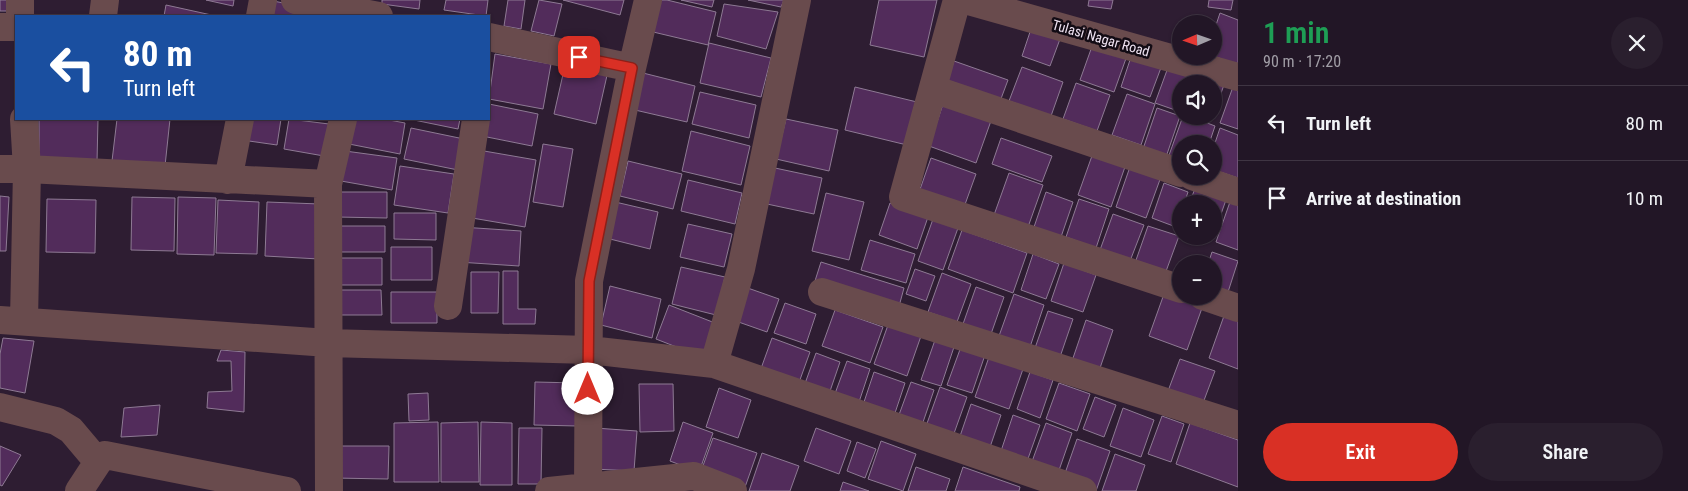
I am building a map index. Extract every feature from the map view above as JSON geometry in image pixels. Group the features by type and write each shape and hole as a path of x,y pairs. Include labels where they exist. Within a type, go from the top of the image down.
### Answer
{"street":[{"path":"20,0 20,15"},
{"path":"103,15 105,0"},
{"path":"260,15 263,0"},
{"path":"295,0 370,12"},
{"path":"588,488 589,281 632,68 648,0"},
{"path":"714,364 741,269 797,0"},
{"path":"957,0 903,197 1172,286"},
{"name":"Tulasi Nagar Road","path":"964,0 1238,76"},
{"path":"0,27 15,27"},
{"path":"490,39 632,68"},
{"path":"933,89 1172,170"},
{"path":"24,120 27,169 12,320 328,343 589,350 714,364 1083,491"},
{"path":"228,180 240,120"},
{"path":"329,491 328,184 342,120"},
{"path":"448,306 476,120"},
{"path":"0,169 328,184"},
{"path":"1218,185 1238,192"},
{"path":"822,292 1238,425"},
{"path":"1222,303 1238,308"},
{"path":"0,407 56,421 71,430 98,462"},
{"path":"79,491 98,462 105,456 287,491"},
{"path":"549,491 694,476 734,491"}],"building":[{"path":"0,0 12,0 12,11 0,11"},
{"path":"206,0 234,0 233,6"},
{"path":"268,0 304,7 302,15 265,15"},
{"path":"382,0 420,0 419,9 382,4"},
{"path":"446,0 488,0 486,15 444,10"},
{"path":"508,0 525,0 521,29 504,26"},
{"path":"539,0 562,4 554,36 531,31"},
{"path":"563,0 624,0 620,15"},
{"path":"656,0 667,0 716,12 708,45 649,31"},
{"path":"681,0 714,0 712,7"},
{"path":"748,0 784,0 781,7"},
{"path":"879,0 937,0 924,57 870,45"},
{"path":"1089,0 1113,0 1111,9 1088,6"},
{"path":"1209,0 1233,0 1231,10 1208,7"},
{"path":"724,4 778,12 766,49 717,36"},
{"path":"166,5 211,15 164,15"},
{"path":"1220,13 1238,20 1238,66 1222,59 1222,15 1219,15"},
{"path":"1034,20 1063,31 1050,66 1022,56"},
{"path":"1095,38 1129,50 1114,92 1080,80"},
{"path":"709,43 771,58 761,97 700,83"},
{"path":"495,54 551,64 543,109 490,99"},
{"path":"1132,54 1162,65 1150,97 1121,87"},
{"path":"566,61 608,71 596,124 554,114"},
{"path":"954,61 1008,80 999,104 946,84"},
{"path":"1170,62 1172,65 1179,65 1196,71 1195,75 1172,75 1172,109 1155,103"},
{"path":"1022,67 1063,82 1051,116 1009,101"},
{"path":"643,73 695,86 687,122 635,110"},
{"path":"1076,83 1110,95 1097,131 1063,119"},
{"path":"1234,84 1238,86 1238,129 1222,124 1222,117"},
{"path":"855,87 917,102 907,145 845,130"},
{"path":"700,92 756,105 749,138 692,124"},
{"path":"1127,94 1155,104 1141,145 1112,135"},
{"path":"944,101 992,118 976,163 929,146"},
{"path":"490,104 538,114 532,146 477,135 490,120"},
{"path":"1157,108 1172,113 1172,125 1177,125 1166,157 1143,149"},
{"path":"786,119 838,130 829,171 776,159"},
{"path":"39,120 98,120 97,162 39,161"},
{"path":"117,120 170,120 165,166 112,161"},
{"path":"245,120 281,120 277,145 242,140"},
{"path":"289,120 329,124 324,156 284,149"},
{"path":"354,120 389,120 405,123 400,154 349,144"},
{"path":"414,120 460,120 458,129"},
{"path":"1180,125 1215,126 1212,135 1176,135"},
{"path":"411,128 464,139 458,170 404,159"},
{"path":"1220,128 1238,135 1238,178 1222,173 1222,135 1218,135"},
{"path":"691,131 750,146 741,185 682,171"},
{"path":"1001,138 1052,156 1042,182 992,164"},
{"path":"543,144 573,149 563,207 533,202"},
{"path":"1172,147 1172,160 1168,158"},
{"path":"345,151 397,158 392,190 341,181"},
{"path":"484,151 536,160 525,227 472,218"},
{"path":"1093,153 1126,164 1111,207 1078,195"},
{"path":"931,158 976,174 963,210 918,195"},
{"path":"628,161 682,174 673,209 620,196"},
{"path":"1131,164 1162,174 1146,218 1116,207"},
{"path":"400,166 454,174 448,213 394,205"},
{"path":"775,168 822,178 814,214 767,204"},
{"path":"1009,173 1043,185 1028,227 994,215"},
{"path":"688,180 742,193 735,224 681,211"},
{"path":"1164,183 1188,192 1187,195 1172,195 1172,226 1152,218"},
{"path":"1196,186 1221,195 1192,195"},
{"path":"337,192 387,192 387,218 337,217"},
{"path":"1046,192 1073,202 1061,237 1034,227"},
{"path":"826,193 864,202 849,260 812,251"},
{"path":"1222,195 1227,197 1222,211"},
{"path":"0,196 9,197 6,251 0,251"},
{"path":"132,197 175,198 174,251 131,250"},
{"path":"178,197 216,198 214,255 177,254"},
{"path":"47,199 96,200 95,253 46,252"},
{"path":"1079,199 1109,209 1096,248 1066,237"},
{"path":"1231,199 1238,201 1238,250 1222,244 1222,225"},
{"path":"218,200 259,202 257,254 216,253"},
{"path":"611,201 658,212 650,249 602,237"},
{"path":"267,202 320,204 319,259 265,256"},
{"path":"890,203 928,217 917,249 879,235"},
{"path":"394,213 436,213 436,240 394,239"},
{"path":"1113,214 1144,225 1130,261 1100,250"},
{"path":"933,219 958,228 943,270 918,261"},
{"path":"688,224 732,234 724,267 680,257"},
{"path":"338,226 385,226 385,252 338,252"},
{"path":"1148,226 1172,234 1172,245 1176,245 1165,274 1135,263"},
{"path":"461,227 521,231 519,266 458,262"},
{"path":"962,230 1027,253 1013,293 948,269"},
{"path":"870,240 915,254 906,283 861,270"},
{"path":"391,247 432,247 432,280 391,280"},
{"path":"1033,254 1059,264 1046,299 1021,290"},
{"path":"1222,255 1238,261 1228,292 1222,290"},
{"path":"338,258 382,258 382,285 338,285"},
{"path":"821,262 904,288 898,310 814,284"},
{"path":"1064,263 1096,275 1083,312 1051,301"},
{"path":"681,267 725,277 716,315 672,304"},
{"path":"915,269 935,276 926,301 906,294"},
{"path":"503,271 518,271 518,309 536,309 535,324 503,324"},
{"path":"471,272 499,272 498,313 471,313"},
{"path":"942,273 971,284 957,322 928,312"},
{"path":"610,286 661,299 652,338 601,325"},
{"path":"742,286 779,299 767,332 730,319"},
{"path":"976,287 1004,297 991,334 963,324"},
{"path":"337,290 381,290 382,315 337,315"},
{"path":"391,292 437,292 437,323 391,323"},
{"path":"1014,294 1044,305 1030,347 999,336"},
{"path":"1164,294 1172,297 1172,305 1194,305 1202,308 1187,350 1149,336"},
{"path":"785,303 816,314 806,344 774,333"},
{"path":"669,305 715,323 702,357 656,339"},
{"path":"835,310 883,327 870,363 822,346"},
{"path":"1048,311 1073,319 1060,357 1035,348"},
{"path":"1225,313 1238,318 1238,369 1209,358"},
{"path":"1086,320 1113,330 1099,371 1072,361"},
{"path":"888,325 921,336 907,376 874,364"},
{"path":"3,338 34,341 25,393 0,388 0,354"},
{"path":"772,338 810,352 797,388 759,374"},
{"path":"935,340 954,347 941,386 921,380"},
{"path":"962,344 986,352 972,393 947,385"},
{"path":"221,350 245,352 244,412 207,408 208,392 232,391 231,361 217,361"},
{"path":"816,353 840,362 828,397 803,389"},
{"path":"989,357 1023,369 1009,409 975,397"},
{"path":"1180,359 1215,371 1203,403 1168,391"},
{"path":"847,361 870,369 857,408 833,399"},
{"path":"874,372 905,383 892,422 861,411"},
{"path":"1030,372 1053,380 1040,418 1017,409"},
{"path":"535,382 579,383 578,426 534,425"},
{"path":"911,382 934,390 920,431 896,423"},
{"path":"1059,383 1090,394 1077,431 1046,419"},
{"path":"639,384 673,384 674,431 640,432"},
{"path":"940,387 967,397 952,439 925,429"},
{"path":"719,388 751,400 738,438 706,427"},
{"path":"428,393 429,420 409,421 408,394"},
{"path":"1095,397 1116,405 1104,437 1083,429"},
{"path":"971,404 1001,415 988,453 958,442"},
{"path":"160,405 157,435 121,437 124,408"},
{"path":"1123,408 1154,420 1141,457 1110,446"},
{"path":"1013,415 1040,425 1025,467 999,457"},
{"path":"1162,416 1184,424 1171,462 1148,454"},
{"path":"438,422 439,482 394,482 394,423"},
{"path":"478,422 479,482 441,482 441,423"},
{"path":"481,422 512,423 512,485 480,485"},
{"path":"683,422 713,433 699,472 670,461"},
{"path":"1046,423 1072,433 1057,476 1030,467"},
{"path":"1190,423 1238,440 1238,487 1176,464"},
{"path":"519,428 542,428 541,484 518,484"},
{"path":"595,428 637,431 634,471 593,469"},
{"path":"816,428 851,441 839,474 804,461"},
{"path":"713,438 757,453 744,490 700,474"},
{"path":"1077,439 1110,451 1096,491 1063,479"},
{"path":"881,441 916,454 903,491 868,479"},
{"path":"857,442 876,449 865,478 847,471"},
{"path":"0,446 21,455 2,486 0,485"},
{"path":"335,446 389,446 388,479 334,478"},
{"path":"762,453 799,466 790,491 749,491"},
{"path":"1115,454 1145,465 1136,491 1102,491"},
{"path":"916,467 950,479 946,491 908,491"},
{"path":"963,467 1020,487 1019,491 955,491"},
{"path":"843,482 869,491 840,491"}],"route":[{"path":"579,57 632,68 589,281 588,389"}]}
